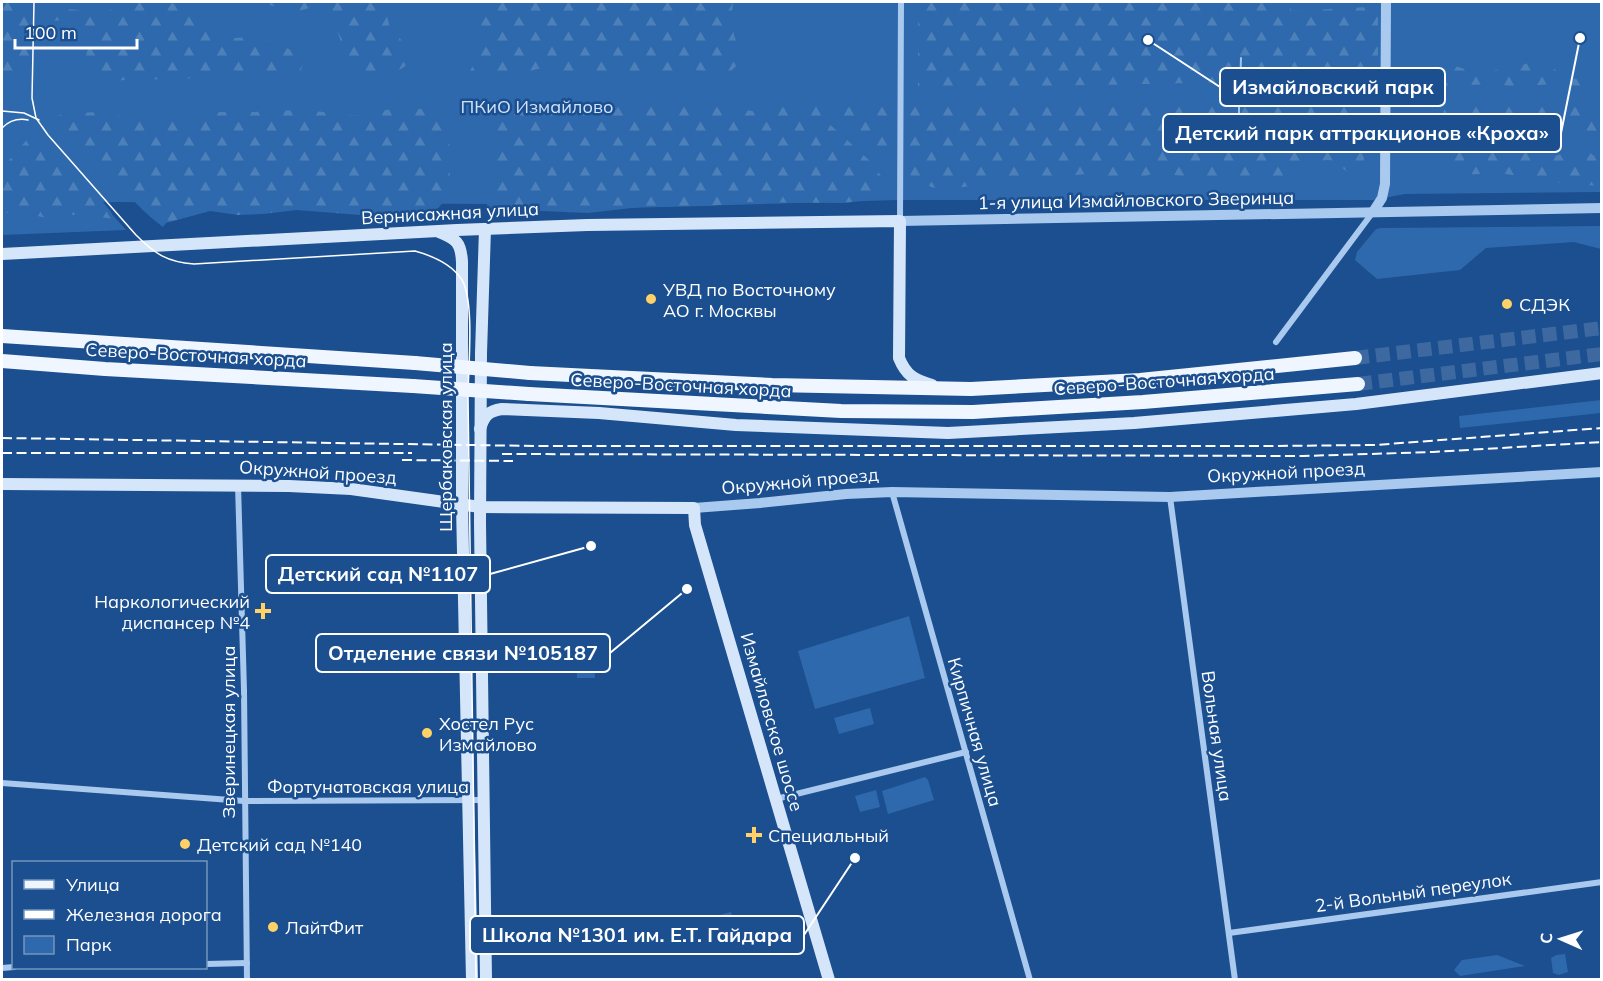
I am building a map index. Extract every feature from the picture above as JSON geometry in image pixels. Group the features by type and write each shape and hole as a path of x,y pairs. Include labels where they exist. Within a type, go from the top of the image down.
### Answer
{"main road":[{"name":"Вернисажная улица","path":"2,254 485,229 900,221"},
{"path":"900,221 899,358 905,371 912,378 944,389"},
{"name":"Щербаковская улица","path":"485,229 480,507 486,980"},
{"name":"Щербаковская улица","path":"438,231 457,241 462,253 462,505 472,980"},
{"name":"Северо-Восточная хорда","path":"2,336 415,363 530,373 772,385 944,389 1140,380 1355,358"},
{"name":"Северо-Восточная хорда","path":"2,361 829,411 973,412 1143,402 1358,384"},
{"path":"480,429 487,414 491,411 502,410 599,413 768,426 928,432 984,431 1134,423 1356,404 1602,373"},
{"name":"Окружной проезд","path":"2,484 238,484 351,489 480,507 694,508"},
{"name":"Измайловское шоссе","path":"694,508 695,525 829,980"}],"street":[{"path":"900,221 901,2"},
{"path":"1276,342 1382,198 1386,2"},
{"name":"1-я улица Измайловского Зверинца","path":"900,221 1602,208"},
{"name":"Окружной проезд","path":"694,508 892,492 1170,497 1602,472"},
{"name":"Зверинецкая улица","path":"238,484 244,679 247,980"},
{"name":"Кирпичная улица","path":"892,492 1030,980"},
{"name":"Вольная улица","path":"1170,497 1235,980"},
{"path":"776,799 966,752"},
{"name":"Фортунатовская улица","path":"2,783 244,801 483,800"},
{"name":"2-й Вольный переулок","path":"1229,933 1602,882"},
{"path":"207,964 246,963"}],"green space":[{"name":"ПКиО Измайлово","path":"2,2 1601,2 1601,192 1405,194 1373,200 899,200 488,212 487,204 101,202 126,230 2,235"},
{"path":"2,2 31,2 33,23 31,55 18,84 2,77"},
{"path":"123,2 160,2 187,7 194,11 207,33 222,38 259,38 282,46 299,55 302,59 301,70 296,77 288,77 272,72 247,73 222,68 198,77 174,81 141,78 108,82 84,75 89,34 71,22 49,21 49,13 62,9 106,12"},
{"path":"243,2 386,2 385,8 389,24 404,44 410,59 400,69 352,76 345,63 339,35 324,9 316,6 292,13 274,6"},
{"path":"484,2 733,2 733,29 743,54 740,62 728,74 694,70 625,74 575,71 558,75 540,69 510,78 467,76 480,46 477,38"},
{"path":"918,2 1290,2 1291,11 1370,7 1370,2 1378,2 1378,79 918,89"},
{"path":"1546,61 1564,78 1581,79 1601,74 1601,87 1560,83 1519,87 1491,84 1445,86 1436,84 1434,80 1440,75 1439,66 1451,65 1483,74 1499,69 1515,68 1530,62"},
{"path":"1321,98 1361,101 1364,108 1362,134 1364,160 1355,174 1327,160 1302,167 1292,181 1231,177 1205,180 1162,173 1154,173 1138,179 1085,174 1059,177 997,176 981,184 939,189 905,172 907,109 914,104 1006,106 1022,109 1048,104 1073,106 1181,102 1216,105"},
{"path":"1601,101 1601,133 1585,135 1569,127 1561,126 1549,130 1543,143 1551,157 1580,148 1601,160 1601,186 1566,184 1500,173 1458,175 1447,160 1441,129 1448,124 1443,112 1450,102"},
{"path":"672,102 753,111 821,105 821,114 826,121 870,161 887,184 884,191 869,200 843,203 749,202 707,206 640,207 588,213 494,209 498,200 487,197 492,171 495,119 490,109 492,105 533,106 565,111 605,104"},
{"path":"839,104 868,107 892,105 894,109 892,137 897,151 894,155 886,153 844,123 837,113"},
{"path":"397,108 448,110 450,178 443,203 435,211 360,215 297,210 238,215 210,211 166,223 163,227 117,185 96,171 72,138 52,118 63,114 96,112 148,117 264,110 315,111 355,116"},
{"path":"38,133 45,138 71,175 93,190 114,219 78,214 49,219 27,213 2,213 2,168 32,134"},
{"path":"1601,226 1601,249 1574,242 1486,248 1460,270 1377,279 1355,260 1357,252 1376,229 1381,228"},
{"path":"1601,400 1601,413 1460,428 1459,416"},
{"path":"909,616 925,678 815,709 798,651"},
{"path":"594,641 595,678 577,678 576,642"},
{"path":"870,708 874,724 839,734 834,718"},
{"path":"925,777 934,800 888,814 882,791"},
{"path":"876,790 880,807 860,812 855,796"},
{"path":"731,912 736,931 710,938 704,919"},
{"path":"1565,954 1568,972 1559,975 1553,973 1551,958"},
{"path":"1497,955 1525,966 1460,976 1454,970 1462,960"}],"waterway":[{"path":"1240,90 1241,58"},
{"path":"1239,100 1239,119"}],"tunnel":[{"path":"1355,358 1602,328"},
{"path":"1358,384 1602,354"}],"tram line":[{"path":"34,2 32,98 36,118 48,135 136,235 156,252 169,259 194,264 415,251 442,261 462,280 466,290 470,320 468,397 476,980"},
{"path":"2,111 24,113 39,120"},
{"path":"2,128 14,120 28,120"}],"railway":[{"path":"2,438 535,446 1268,446 1375,445 1602,428"},
{"path":"502,454 1303,456 1433,452 1602,442"},
{"path":"2,453 412,453"},
{"path":"402,460 513,461"}],"place":[{"name":"Детский парк аттракционов «Кроха»","path":"1580,38"},
{"name":"Измайловский парк","path":"1148,40"},
{"name":"УВД по Восточному АО г. Москвы","path":"651,299"},
{"name":"СДЭК","path":"1507,304"},
{"name":"Детский сад №1107","path":"591,546"},
{"name":"Отделение связи №105187","path":"687,589"},
{"name":"Наркологический диспансер №4","path":"263,611"},
{"name":"Хостел Рус Измайлово","path":"427,733"},
{"name":"Специальный","path":"754,835"},
{"name":"Детский сад №140","path":"185,844"},
{"name":"Школа №1301 им. Е.Т. Гайдара","path":"855,858"},
{"name":"ЛайтФит","path":"273,927"}]}
